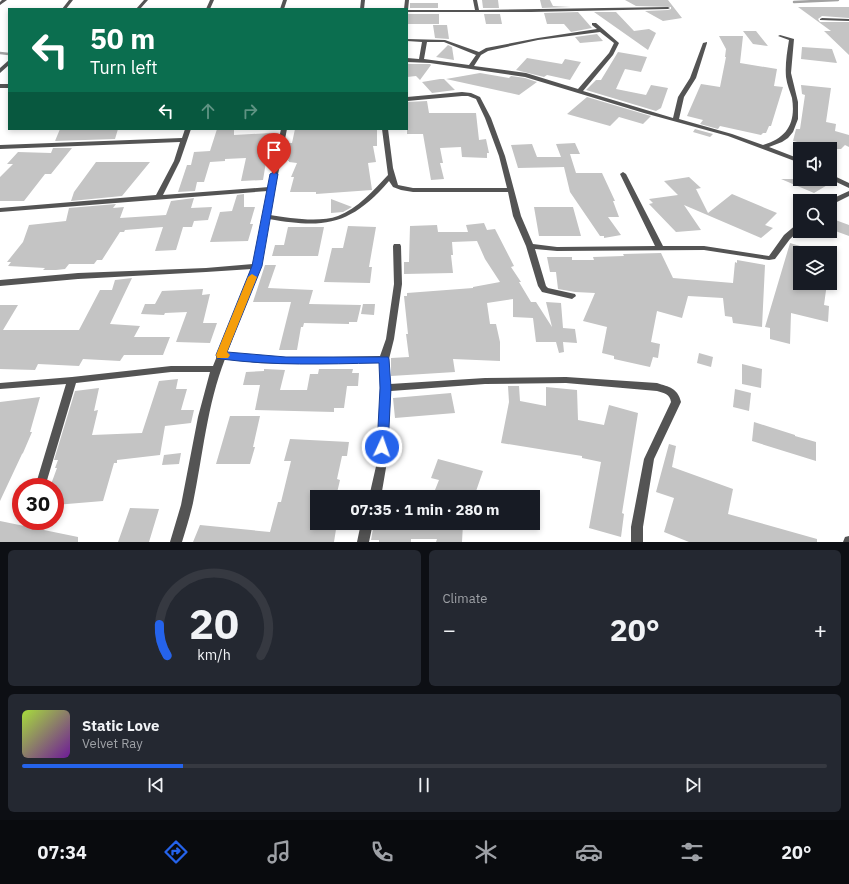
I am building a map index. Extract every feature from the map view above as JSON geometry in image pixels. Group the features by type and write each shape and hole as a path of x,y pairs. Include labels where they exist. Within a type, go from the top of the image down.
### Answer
{"street":[{"path":"0,4 5,0"},
{"path":"65,8 72,0"},
{"path":"139,8 146,0"},
{"path":"475,0 477,10"},
{"path":"408,10 668,8"},
{"path":"822,19 849,20"},
{"path":"580,91 616,46 616,41 594,24"},
{"path":"471,67 479,54 489,50 538,39 602,30"},
{"path":"763,148 776,144 788,136 792,130 795,102 790,78 789,60 792,40 780,36"},
{"path":"408,40 448,42 479,54"},
{"path":"421,60 426,40"},
{"path":"676,120 681,97 693,78 705,43"},
{"path":"408,60 421,60 526,75 646,112 730,135 793,159"},
{"path":"0,71 8,63"},
{"path":"408,99 462,94 469,94 478,98 488,118 497,144 517,216 530,246 542,286 545,290 572,296"},
{"path":"158,196 177,161 188,130"},
{"path":"176,542 187,505 203,417 216,369 257,266 284,130"},
{"path":"386,130 391,175 395,187 404,190 510,190"},
{"path":"0,147 184,140"},
{"path":"624,174 660,248"},
{"path":"266,216 284,220 331,220 340,218 378,190 391,175"},
{"path":"837,180 849,186"},
{"path":"0,210 158,196 271,189"},
{"path":"837,199 849,193"},
{"path":"264,226 284,220"},
{"path":"530,246 557,249 713,248 769,258 772,257 787,237 793,232"},
{"path":"376,490 382,462 386,388 384,359 390,339 398,284 397,246"},
{"path":"0,283 78,276 257,266"},
{"path":"221,355 258,360 286,361 384,359"},
{"path":"0,386 72,380 171,368 216,369"},
{"path":"43,478 72,380"},
{"path":"386,388 485,381 566,380 657,387 670,390 674,394 676,402 650,458 636,527 637,542"},
{"path":"363,542 366,530"}],"building":[{"path":"482,0 498,0 499,8 483,8"},
{"path":"540,0 550,0 553,6 571,7 542,8"},
{"path":"625,0 668,0 682,18 663,21 645,11 668,10 671,9 671,7 636,6"},
{"path":"410,3 438,3 438,8 410,8"},
{"path":"798,7 849,7 849,18 822,16 818,19 820,22 849,22 849,55 824,31 831,31"},
{"path":"578,12 592,28 571,32 564,24 547,24 544,13"},
{"path":"594,12 616,12 634,31 649,29 656,33 648,50"},
{"path":"408,14 439,14 439,24 408,24"},
{"path":"484,14 500,14 502,24 486,24"},
{"path":"433,25 447,25 449,39 435,38"},
{"path":"743,31 756,31 768,46 753,44"},
{"path":"597,34 603,41 580,43 575,37"},
{"path":"719,36 743,36 740,63 777,69 774,86 783,87 771,126 769,126 766,133 761,135 720,126 718,129 700,124 703,120 687,116 701,84 720,87 726,57 726,49"},
{"path":"448,45 452,47 454,60 436,57"},
{"path":"802,47 832,49 837,63 801,59"},
{"path":"618,52 647,57 641,72 625,69 616,89 646,95 651,85 668,88 661,108 656,111 586,90 596,80 601,80"},
{"path":"527,58 562,64 565,59 581,62 570,80 547,75 544,77 516,70"},
{"path":"408,64 431,65 420,80 416,76 408,77"},
{"path":"480,73 509,78 511,76 525,78 537,82 519,95 446,79"},
{"path":"444,79 455,90 432,93 422,82"},
{"path":"801,85 831,88 826,122 836,124 835,131 849,135 849,147 845,145 841,149 837,149 837,142 793,141 796,129 800,129 805,95 802,94"},
{"path":"587,97 651,116 643,124 619,117 610,126 567,114"},
{"path":"427,101 429,113 476,113 479,140 486,139 489,153 487,153 487,158 462,157 461,147 440,148 443,163 440,163 444,179 431,180 423,134 407,134 408,102"},
{"path":"695,129 713,134 710,137 693,132"},
{"path":"60,130 118,130 115,139 55,141"},
{"path":"217,130 234,130 234,135 270,133 268,144 276,144 274,156 267,156 263,180 241,181 246,158 225,159 225,161 210,162 204,182 197,182 195,191 178,192 187,165 191,165 194,152 210,151"},
{"path":"295,130 377,130 377,146 373,146 376,162 368,163 372,190 316,194 316,192 290,192 294,177 291,177 297,163 288,161 290,155 283,155 286,143 292,143"},
{"path":"575,143 580,154 570,154 576,173 602,173 615,201 613,201 619,217 608,217 621,235 604,238 604,236 600,236 570,192 564,167 518,168 511,145 532,144 537,157 561,157 556,144"},
{"path":"53,148 72,148 51,174 45,174 24,201 0,201 0,177 13,164 7,164 18,152 51,153"},
{"path":"96,162 150,162 122,196 71,201 74,192"},
{"path":"689,177 701,188 696,189 708,213 732,194 777,213 765,225 773,228 761,238 684,205 701,230 676,232 649,204 653,203 649,199 678,195 664,181"},
{"path":"781,179 793,179 793,184"},
{"path":"798,186 826,186 814,193"},
{"path":"244,194 244,207 255,207 250,224 253,224 248,241 210,242 220,212 232,211 237,195"},
{"path":"194,198 191,208 212,207 208,220 194,221 192,227 183,227 176,250 155,251 163,227 125,230 124,232 120,232 102,260 97,260 94,264 69,264 65,269 56,270 8,266 11,262 7,262 23,242 29,225 66,221 69,208 116,204 113,208 124,207 120,218 166,215 171,201"},
{"path":"331,199 352,207 343,212 331,213"},
{"path":"534,207 573,207 581,236 539,236"},
{"path":"837,221 849,225 849,236 837,232"},
{"path":"484,223 487,230 495,229 514,266 511,267 521,282 519,282 531,302 536,302 552,327 546,302 561,303 563,328 575,329 577,343 563,342 564,352 559,353 556,342 536,342 533,318 513,317 513,299 487,303 490,324 496,324 500,342 500,361 453,359 455,372 391,376 391,358 409,357 404,296 407,296 407,293 473,288 500,282 485,259 477,241 452,242 453,255 451,255 453,273 404,274 404,262 409,262 410,226 437,225 438,232 468,232 466,225"},
{"path":"348,226 376,227 369,267 372,267 370,283 324,282 332,248 343,248"},
{"path":"288,227 324,227 318,256 272,256 275,245 284,245"},
{"path":"790,243 800,246 793,246 793,290 826,290 824,305 829,306 828,322 791,313 790,344 770,339 770,328 765,327"},
{"path":"661,253 673,278 733,283 735,262 737,263 737,260 765,265 762,327 733,323 732,317 725,316 723,298 688,296 682,318 657,311 651,342 660,344 658,358 653,357 650,367 614,359 614,356 602,353 607,327 583,321 595,293 558,289 556,272 550,272 547,257 572,257 572,260 594,260 593,257 624,256 623,254"},
{"path":"265,265 276,265 268,288 313,290 309,304 361,305 357,322 349,322 349,324 304,323 303,327 301,327 297,350 279,350 291,302 253,302"},
{"path":"132,278 110,324 140,326 134,337 170,337 163,355 124,355 120,361 83,359 79,366 38,364 35,370 0,369 0,305 18,305 3,330 79,330 100,290 112,290 115,280"},
{"path":"203,289 202,295 210,294 203,323 217,323 210,343 176,342 187,312 165,313 164,315 141,314 145,304 155,304 162,291"},
{"path":"363,304 375,304 374,315 361,314"},
{"path":"699,353 713,357 711,367 697,363"},
{"path":"742,364 762,369 761,388 742,384"},
{"path":"264,369 285,370 280,390 307,390 310,374 318,374 319,369 353,369 352,373 359,373 358,386 347,386 344,408 334,408 334,412 255,410 260,385 243,385 246,372 264,371"},
{"path":"178,379 176,389 187,389 181,410 194,410 191,423 165,426 160,455 117,460 117,463 114,463 103,501 64,504 64,478 53,478 58,460 54,460 75,391 99,388 94,411 98,410 92,435 142,433 159,381"},
{"path":"508,386 519,386 520,401 546,406 546,387 577,390 578,420 604,425 609,405 638,413 622,513 624,514 621,537 589,528 601,462 582,458 582,456 501,443 509,402"},
{"path":"735,389 751,393 749,411 733,407"},
{"path":"451,393 455,413 395,418 393,398"},
{"path":"40,397 30,432 32,432 0,501 0,402"},
{"path":"230,416 260,416 253,447 255,447 250,464 216,464"},
{"path":"754,422 816,442 816,461 752,441"},
{"path":"290,439 349,442 347,456 342,456 337,479 340,480 338,490 310,490 310,530 336,530 334,542 193,542 200,525 270,532 278,502 281,502 291,461 284,461"},
{"path":"669,444 676,446 672,467 733,489 728,514 817,539 817,542 689,542 664,532 674,498 656,492"},
{"path":"181,453 179,464 162,465 164,455"},
{"path":"438,459 483,471 476,490 435,490 439,480 431,478"},
{"path":"130,508 159,509 149,542 118,542"},
{"path":"0,521 12,523 12,530 44,530 78,537 78,542 0,542"},
{"path":"373,530 463,530 462,542 436,542 437,539 411,539 411,542 379,542 379,540 371,540"}],"waterway":[{"path":"794,2 838,0"},
{"path":"0,53 8,54"}],"slow traffic":[{"path":"225,355 221,355 252,277"}],"route":[{"path":"274,174 257,266 221,355 238,356 258,360 286,361 384,359 386,388 382,447"}]}
